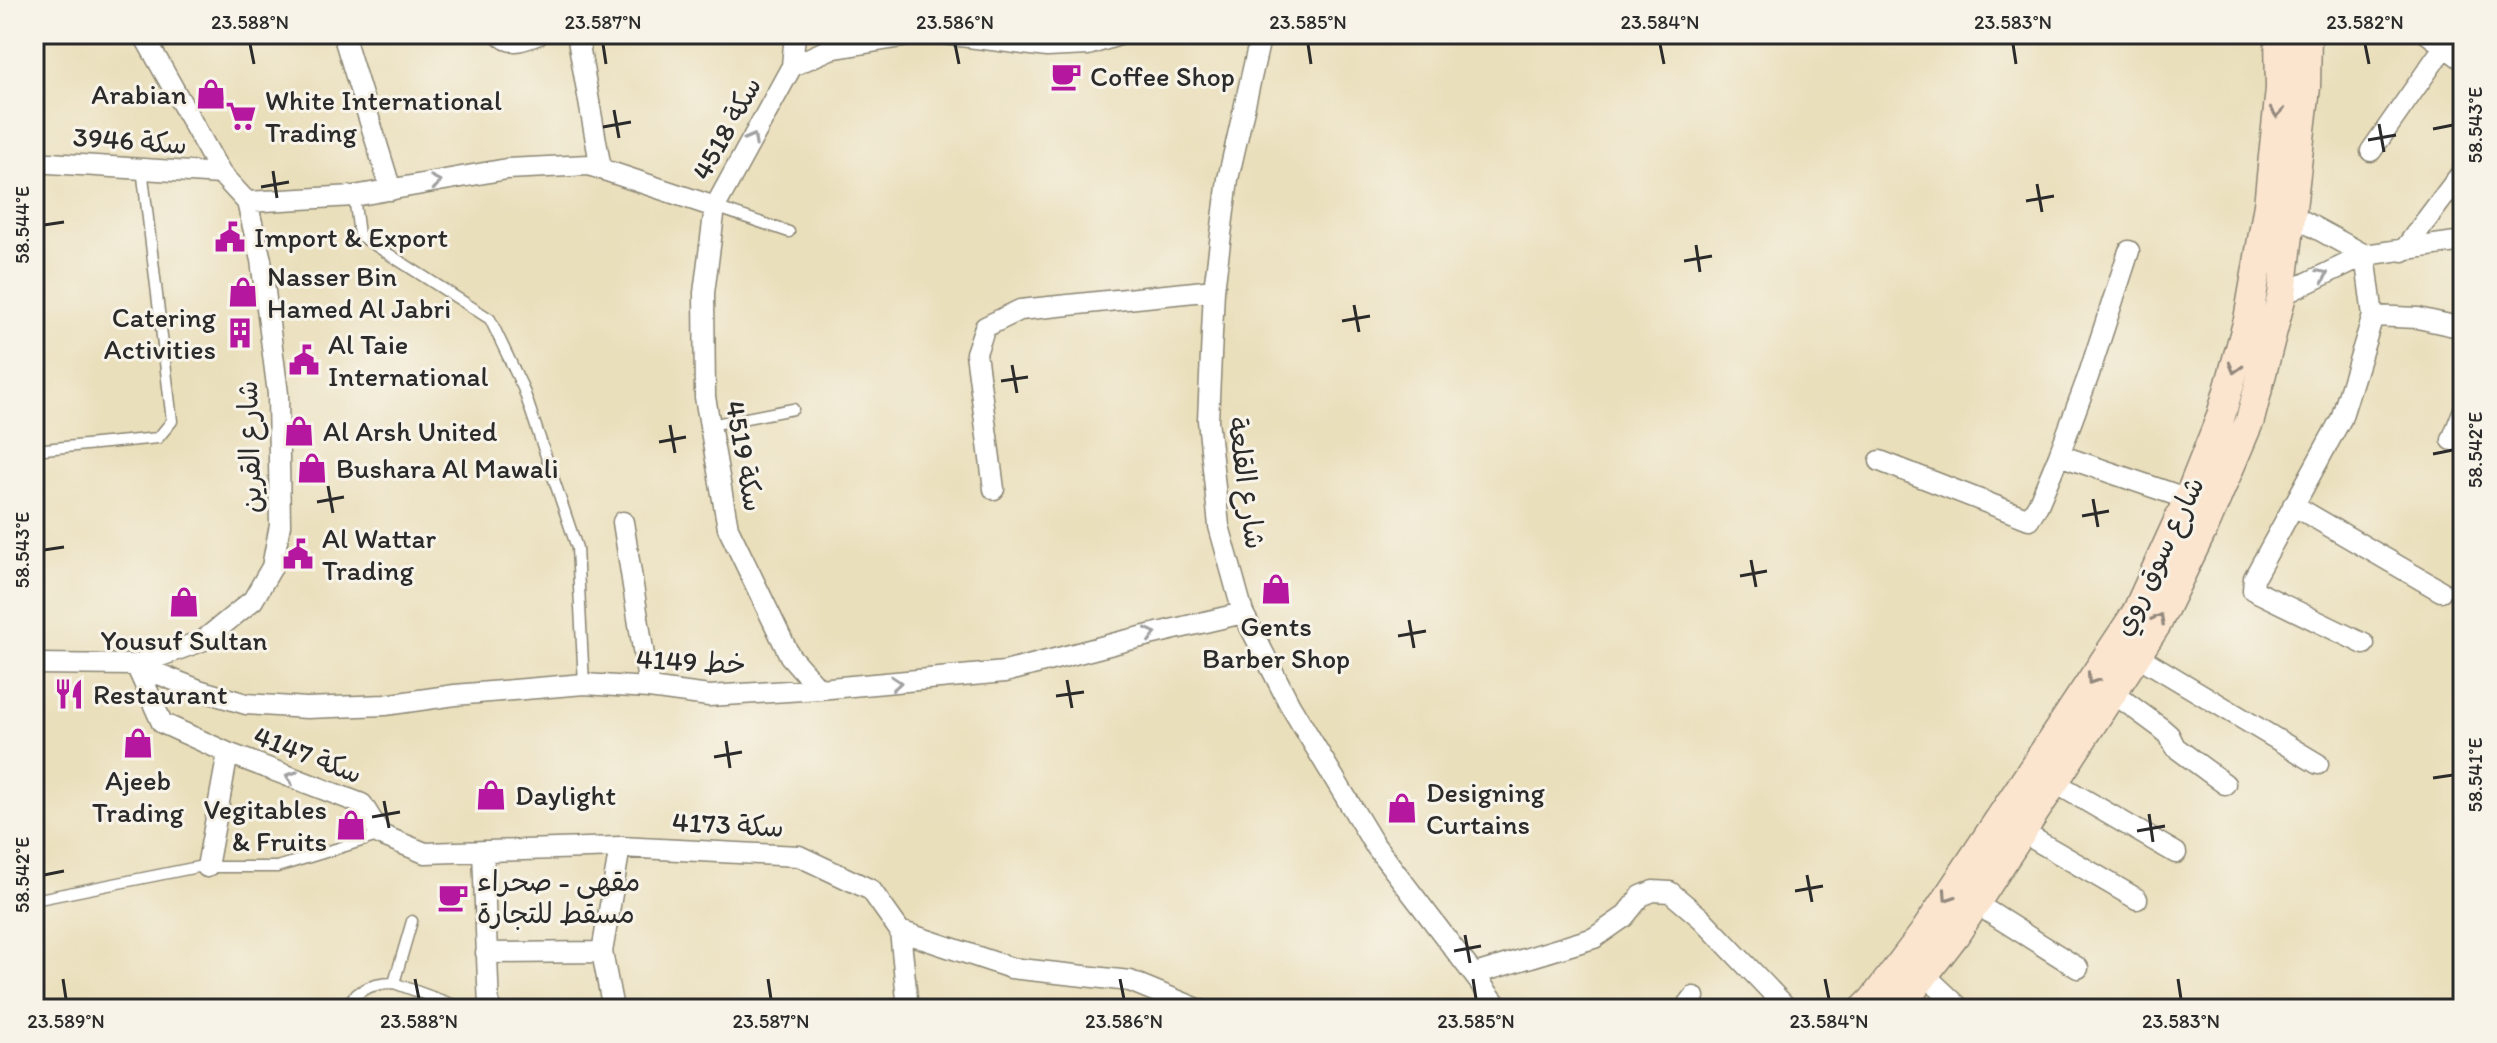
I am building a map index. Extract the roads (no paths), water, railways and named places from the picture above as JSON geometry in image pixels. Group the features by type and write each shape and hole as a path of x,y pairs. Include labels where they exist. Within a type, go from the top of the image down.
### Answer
{"main road":[{"name":"شارع سوق روي","path":"1864,1009 1923,934 2136,613 2188,499 2220,419 2248,320 2268,205 2280,89 2279,34"},
{"name":"شارع سوق روي","path":"1898,1009 1975,903 2157,624 2207,521 2250,420 2282,295 2310,36"}],"street":[{"path":"343,34 391,190"},
{"path":"500,34 504,40 513,42 539,34"},
{"path":"577,34 601,169"},
{"path":"792,66 795,34"},
{"name":"سكة 4518","path":"715,207 792,66 830,49 920,34"},
{"path":"944,34 1047,47 1088,45 1122,34"},
{"name":"شارع القلعة","path":"1261,34 1228,179 1214,290 1208,420 1219,526 1243,613 1290,705 1374,844 1500,1009"},
{"name":"شارع القرين","path":"34,664 136,665 204,640 253,600 272,567 280,525 278,394 261,260 247,202 221,174 149,36"},
{"path":"2371,151 2442,38 2463,60"},
{"name":"سكة 3946","path":"34,162 221,174"},
{"path":"247,202 354,196 507,169 589,165 715,207"},
{"path":"2403,251 2463,171"},
{"name":"سكة 4519","path":"715,207 704,293 705,397 728,528 790,656 819,689"},
{"path":"2290,214 2365,255"},
{"path":"2282,295 2365,255 2463,241"},
{"path":"1880,461 2029,519 2059,455 2129,251"},
{"path":"2364,644 2253,590 2254,578 2341,419 2373,316 2365,255"},
{"path":"994,489 976,353 985,327 1020,310 1214,290"},
{"path":"2373,316 2418,318 2463,328"},
{"path":"2452,440 2463,412"},
{"path":"2059,455 2188,499"},
{"path":"2293,505 2441,591"},
{"path":"623,522 649,688"},
{"name":"4149 خط","path":"136,665 199,690 246,704 307,708 385,705 455,695 584,684 709,696 1005,672 1243,613"},
{"path":"2136,655 2318,764"},
{"name":"سكة 4147","path":"136,665 162,723 228,753 362,804 381,835"},
{"path":"2112,692 2161,728 2175,747 2225,784"},
{"path":"207,867 228,753"},
{"path":"2054,782 2176,853"},
{"path":"2022,832 2137,899"},
{"path":"381,835 425,853 483,851 489,1009"},
{"path":"613,1009 602,952 620,847"},
{"name":"سكة 4173","path":"483,851 620,847 799,856 871,890 900,931"},
{"path":"1475,974 1594,938 1624,917 1641,896 1653,891 1670,892 1702,919 1788,1009"},
{"path":"1975,903 2078,968"},
{"path":"908,1009 900,931 1011,968 1130,981 1198,1009"},
{"path":"486,953 602,952"},
{"path":"1924,974 1961,1009"}],"lane":[{"path":"34,450 158,438 172,421 142,168"},
{"path":"354,196 359,235 490,319 523,388 577,548 584,684"},
{"path":"715,207 789,232"},
{"path":"710,425 793,409"},
{"path":"34,900 207,867 277,867 381,835"},
{"path":"394,983 412,921"},
{"path":"344,1009 363,989 383,983 394,983 465,1009"}],"place":[{"name":"Coffee Shop","path":"1066,76"},
{"name":"Arabian","path":"211,94"},
{"name":"White International Trading","path":"241,116"},
{"name":"Import & Export","path":"230,237"},
{"name":"Nasser Bin Hamed Al Jabri","path":"243,292"},
{"name":"Catering Activities","path":"240,333"},
{"name":"Al Taie International","path":"304,360"},
{"name":"Al Arsh United","path":"299,431"},
{"name":"Bushara Al Mawali","path":"312,468"},
{"name":"Al Wattar Trading","path":"298,554"},
{"name":"Gents Barber Shop","path":"1276,589"},
{"name":"Yousuf Sultan","path":"184,602"},
{"name":"Restaurant","path":"69,694"},
{"name":"Ajeeb Trading","path":"138,743"},
{"name":"Daylight","path":"491,795"},
{"name":"Designing Curtains","path":"1402,808"},
{"name":"Vegitables & Fruits","path":"351,825"},
{"name":"مقهى - صحراء مسقط للتجارة","path":"453,897"}]}
